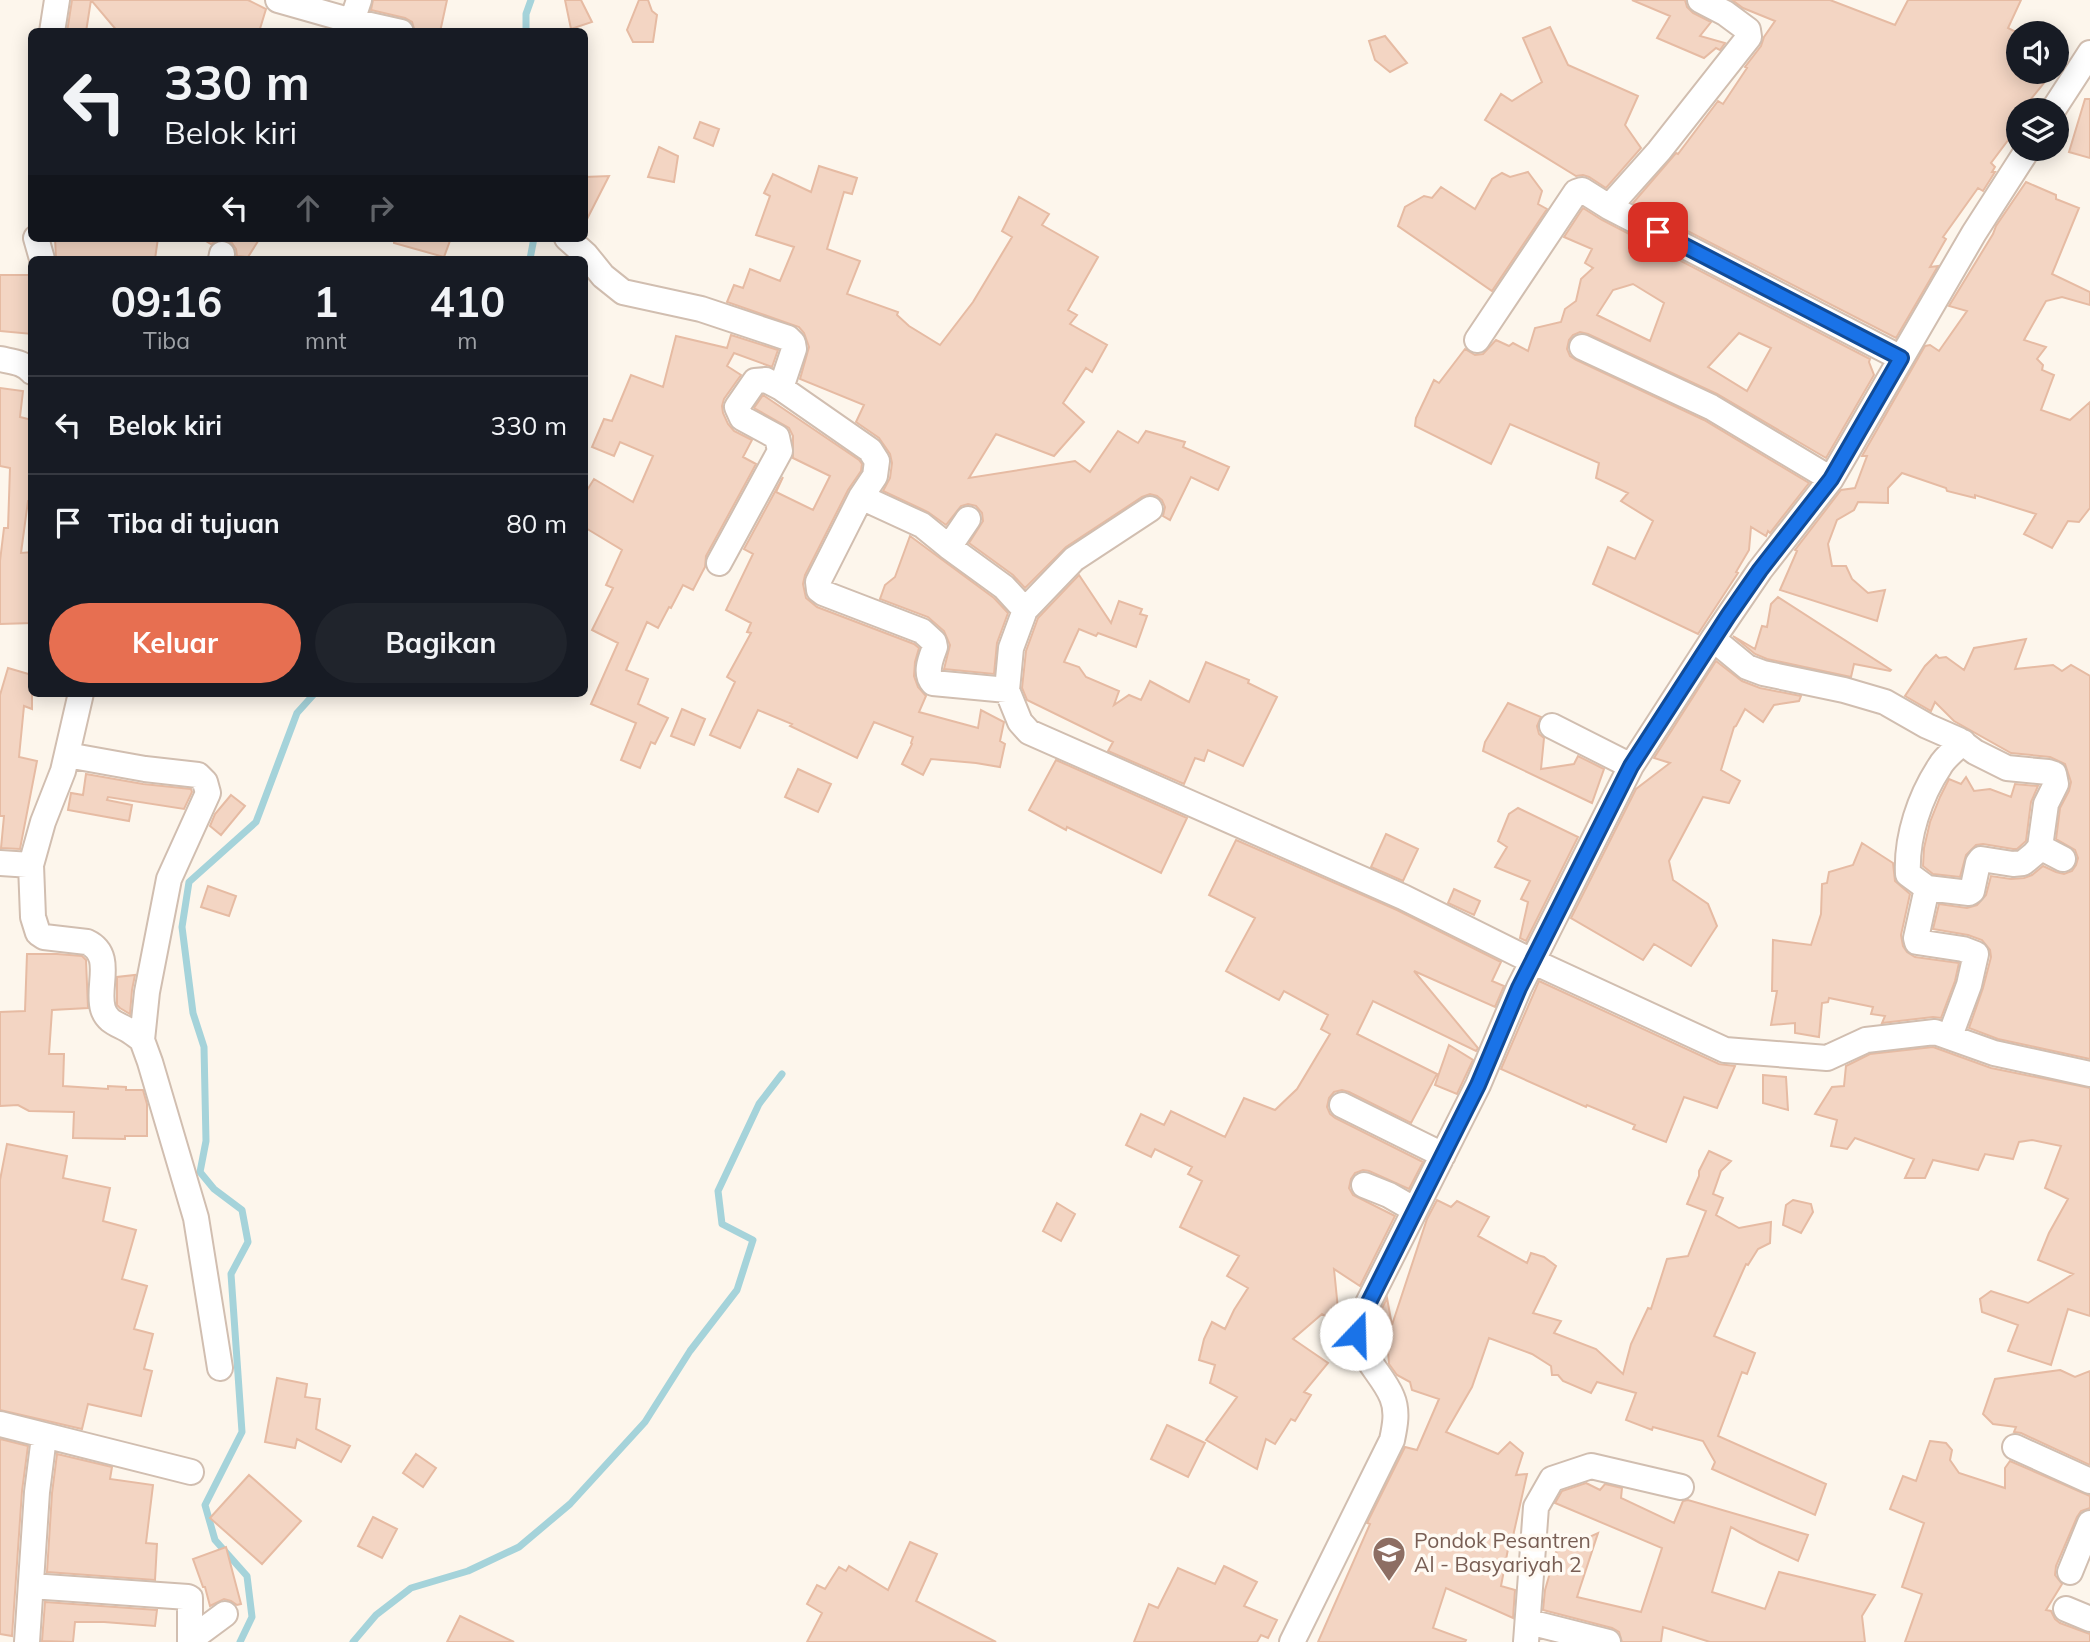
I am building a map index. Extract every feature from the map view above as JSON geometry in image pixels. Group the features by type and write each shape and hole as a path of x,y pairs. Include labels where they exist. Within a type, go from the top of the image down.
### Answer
{"street":[{"path":"53,28 57,0"},
{"path":"278,0 356,10 393,28"},
{"path":"1609,207 1659,151 1749,37 1748,30 1725,13 1700,0"},
{"path":"2061,98 2090,53"},
{"path":"1292,1642 1392,1440 1396,1418 1393,1397 1364,1353 1356,1334 1358,1324 1478,1085 1532,961 1631,766 1760,570 1831,479 1974,233 2020,161"},
{"path":"1477,340 1576,192 1583,190 1609,207 1901,358"},
{"path":"572,242 587,256"},
{"path":"588,257 603,276 623,292 701,309 788,338 794,349 781,388"},
{"path":"1582,347 1711,407 1831,479"},
{"path":"0,359 28,368"},
{"path":"719,563 780,451 777,438 742,418 737,407 755,382 766,380 870,450 877,461 870,485 860,497 818,582 819,590 922,631 930,637 934,647 929,680 933,683 1007,690"},
{"path":"860,497 922,525 1004,587 1025,610"},
{"path":"1150,509 1074,559 1025,610 1011,648 1007,690 1020,722 1029,732 1391,892 1725,1050 1826,1058 1866,1040 1936,1032 1994,1053 2090,1074"},
{"path":"948,547 968,519"},
{"path":"1713,639 1747,667 1778,678 1844,690 1885,702 1927,726 1963,742 1975,752 2007,768 2054,774 2056,784 2046,804 2039,847 2023,863 1981,859 1972,891 1969,893 1927,888 1908,874 1911,830 1917,812 1941,764 1963,742"},
{"path":"79,697 63,771 43,822 31,864 33,918 38,933 44,937 94,945 101,953 103,962 103,1008 113,1023 142,1040"},
{"path":"1552,726 1631,766"},
{"path":"67,755 198,775 205,782 208,793 169,879 147,992 142,1040 196,1218 220,1367"},
{"path":"2039,847 2063,859"},
{"path":"0,863 31,864"},
{"path":"1927,888 1917,942 1964,949 1976,954 1969,985 1950,1036"},
{"path":"1342,1105 1443,1155"},
{"path":"1364,1185 1415,1210"},
{"path":"0,1424 191,1472"},
{"path":"27,1642 37,1492 44,1437"},
{"path":"2015,1447 2090,1480"},
{"path":"1608,1642 1528,1632 1536,1507 1552,1479 1591,1466 1681,1487"},
{"path":"2070,1572 2090,1523"},
{"path":"31,1586 188,1597 190,1641"},
{"path":"2066,1609 2090,1619"},
{"path":"190,1641 225,1614"}],"building":[{"path":"72,0 91,0 87,28 68,28"},
{"path":"91,0 248,0 266,9 260,28 115,28"},
{"path":"373,0 447,0 441,28 414,28 412,22 405,18 371,10"},
{"path":"565,0 581,0 592,22 571,28"},
{"path":"639,0 648,0 652,11 657,15 653,42 633,42 627,30"},
{"path":"1632,0 1685,0 1693,13 1711,22 1700,36 1725,43 1720,50 1716,48 1704,58 1657,38 1670,16"},
{"path":"1732,0 1830,0 1895,25 1908,0 2021,0 2011,21 2006,21 2006,84 2043,84 2032,98 2006,98 2006,143 1991,163 1995,167 1992,172 1995,172 1983,191 1978,188 1943,237 1946,239 1930,267 1938,266 1896,338 1633,203 1676,153 1678,154 1718,101 1723,104 1775,21 1743,8"},
{"path":"1550,27 1568,65 1638,96 1625,125 1641,148 1606,188 1589,177 1576,176 1485,120 1501,94 1512,101 1542,82 1523,38"},
{"path":"1385,36 1407,63 1390,72 1375,60 1369,41"},
{"path":"2085,99 2090,99 2090,158 2069,152"},
{"path":"700,122 719,129 713,146 694,138"},
{"path":"659,147 678,156 674,182 648,177"},
{"path":"819,166 857,178 852,194 844,192 827,249 860,261 847,294 898,312 897,315 909,326 940,345 973,302 1012,237 1002,231 1019,197 1049,214 1042,225 1098,257 1068,310 1077,315 1070,324 1107,345 1092,372 1086,368 1063,403 1084,422 1054,456 996,434 969,478 1075,461 1090,472 1118,431 1138,443 1146,431 1185,442 1183,447 1229,467 1218,490 1191,477 1170,520 1163,516 1165,507 1162,500 1150,494 1142,497 1066,547 1025,588 1013,575 969,543 983,521 982,513 976,506 961,506 946,525 928,512 883,491 890,478 892,463 890,454 879,438 856,422 864,405 800,379 809,347 799,327 727,302 734,285 743,288 750,269 780,281 794,247 756,235 770,196 764,193 773,174 811,192"},
{"path":"1528,172 1542,191 1538,204 1547,209 1492,291 1398,226 1405,207 1424,196 1432,198 1441,187 1475,209 1492,179 1502,173 1510,177"},
{"path":"609,176 588,217 588,177"},
{"path":"2026,182 2079,208 2052,274 2090,292 2090,305 2062,297 2046,301 2024,340 2046,347 2037,359 2043,365 2042,370 2054,375 2041,410 2070,420 2090,402 2090,508 2079,522 2068,521 2052,548 2024,534 2036,514 1975,495 1975,498 1947,491 1946,488 1902,473 1888,488 1888,503 1858,502 1854,510 1837,520 1828,544 1832,566 1846,566 1852,579 1868,593 1885,590 1877,621 1780,590 1797,551 1795,550 1841,490 1855,488 1867,456 1862,456 1925,346 1930,345 1939,351 1967,311 1949,306 1996,226"},
{"path":"1583,208 1870,359 1874,375 1826,458 1717,394 1588,334 1580,332 1569,340 1567,349 1570,356 1576,360 1704,420 1809,483 1770,533 1768,531 1766,536 1751,527 1749,550 1736,572 1738,573 1698,634 1593,584 1608,547 1635,559 1653,521 1621,501 1628,493 1596,478 1599,463 1510,424 1491,464 1415,426 1416,418 1434,380 1439,383 1465,349 1475,355 1483,354 1496,340 1509,346 1513,343 1528,351 1535,328 1561,322 1565,309 1576,301 1581,279 1593,268 1585,263 1592,249 1564,237","holes":["1633,284 1664,303 1650,341 1597,315 1613,290","1739,333 1771,348 1747,391 1708,367"]},
{"path":"55,242 157,242 155,256 56,256"},
{"path":"230,242 257,242 249,256 237,256"},
{"path":"394,242 450,242 444,256"},
{"path":"0,275 28,275 28,334 0,331"},
{"path":"731,335 778,350 772,367 734,353 727,366 741,375 724,399 723,413 734,431 752,440 743,457 756,464 706,556 705,567 693,590 683,585 658,628 647,622 626,670 648,679 638,704 668,718 655,744 651,742 640,768 621,760 636,723 591,704 618,643 592,630 613,588 606,585 622,550 588,529 588,489 594,479 633,502 653,456 620,442 614,456 592,447 604,419 612,421 631,375 663,387 676,336 727,348"},
{"path":"0,388 23,391 20,417 28,419 28,501 21,553 28,552 28,623 0,624 0,561 4,528 8,528 10,468 0,466"},
{"path":"763,395 862,464 861,471 848,490 805,575 803,584 806,598 817,607 919,648 914,676 918,687 926,696 919,712 978,728 981,710 1004,722 1000,741 1005,744 1000,767 931,759 923,775 902,764 913,737 874,722 857,758 790,726 792,724 758,710 740,748 710,735 735,682 727,677 751,633 747,632 751,623 726,610 753,554 744,549 783,477 776,492 813,510 830,476 793,458 793,436 789,428 754,408"},
{"path":"910,536 994,598 1008,613 997,643 994,674 944,669 950,645 944,631 928,617 880,599 885,585 895,577"},
{"path":"1079,575 1111,623 1119,601 1142,609 1140,614 1147,616 1136,647 1079,629 1064,662 1079,667 1086,677 1119,691 1114,705 1129,695 1141,700 1150,681 1189,702 1206,662 1249,680 1248,683 1277,697 1243,766 1208,750 1204,761 1195,758 1184,784 1108,751 1113,742 1027,700 1022,688 1026,651 1038,618"},
{"path":"1778,597 1891,670 1854,664 1851,677 1755,654 1733,636 1755,649 1762,626 1767,627 1771,604"},
{"path":"2026,639 2015,669 2053,665 2062,671 2071,665 2090,676 2090,1059 1998,1039 1969,1028 1983,988 1991,957 1990,950 1982,940 1933,929 1939,904 1967,908 1977,905 1986,895 1991,876 2024,878 2043,866 2064,874 2072,871 2076,865 2078,858 2075,850 2056,839 2060,808 2071,782 2065,764 2050,757 2011,753 1954,721 1935,702 1931,711 1905,696 1925,666 1936,655 1939,658 1946,657 1964,670 1974,648"},
{"path":"1716,661 1742,681 1760,688 1801,696 1799,701 1774,705 1763,722 1745,709 1734,727 1721,770 1740,781 1729,803 1703,797 1669,861 1673,880 1708,904 1717,926 1691,966 1654,944 1643,960 1571,918 1636,789 1670,763 1654,758"},
{"path":"8,668 28,674 28,697 32,697 32,709 24,706 19,757 37,761 20,849 1,848 4,816 0,816 0,695"},
{"path":"1508,703 1541,717 1537,726 1539,734 1544,738 1541,769 1574,764 1578,756 1604,769 1592,803 1483,751 1485,742"},
{"path":"682,709 705,719 694,745 671,736"},
{"path":"1056,760 1187,818 1161,873 1067,827 1066,830 1029,810"},
{"path":"798,769 831,784 818,812 785,797"},
{"path":"86,774 191,789 192,792 184,809 108,797 107,800 132,805 129,821 68,810 71,793 83,795"},
{"path":"1966,777 1974,791 1990,789 2011,797 2015,784 2038,786 2031,802 2026,841 2017,849 1976,845 1966,855 1960,877 1933,874 1923,866 1930,822 1949,779 1961,784"},
{"path":"231,795 245,806 221,835 210,826 215,814"},
{"path":"1518,808 1578,837 1526,941 1520,938 1528,902 1521,899 1530,881 1495,867 1507,847 1498,841 1509,814"},
{"path":"1386,834 1418,849 1403,881 1371,867"},
{"path":"1236,840 1397,910 1501,962 1492,981 1504,986 1495,1007 1414,971 1478,1048 1476,1051 1373,1001 1357,1034 1437,1074 1411,1123 1342,1090 1334,1092 1327,1107 1335,1118 1423,1162 1409,1189 1369,1171 1355,1173 1351,1179 1349,1188 1353,1195 1395,1216 1360,1286 1334,1269 1338,1309 1330,1319 1322,1314 1293,1339 1328,1363 1304,1392 1311,1395 1295,1421 1291,1419 1275,1444 1266,1439 1257,1469 1206,1440 1237,1397 1210,1383 1215,1365 1199,1360 1212,1322 1225,1329 1248,1288 1227,1276 1239,1256 1180,1227 1202,1181 1188,1174 1192,1167 1155,1149 1151,1157 1126,1145 1141,1114 1164,1125 1171,1111 1225,1137 1244,1098 1275,1110 1297,1089 1330,1034 1321,1029 1328,1015 1284,991 1279,1000 1226,971 1255,918 1209,895"},
{"path":"1862,843 1893,863 1895,881 1910,894 1901,935 1907,952 1915,957 1959,963 1941,1018 1882,1023 1885,1016 1871,1014 1873,1007 1829,998 1828,1002 1822,1003 1819,1037 1795,1033 1795,1023 1771,1025 1777,991 1772,991 1773,940 1811,945 1821,914 1822,884 1827,883 1829,872 1853,865"},
{"path":"208,886 236,896 229,916 201,907"},
{"path":"1454,889 1480,901 1474,915 1448,903"},
{"path":"27,954 82,956 86,960 88,1008 52,1010 49,1054 64,1054 63,1086 108,1089 108,1086 143,1090 147,1104 147,1136 125,1136 125,1139 73,1138 74,1112 29,1111 18,1105 0,1106 0,1012 25,1011"},
{"path":"135,975 130,1014 117,1005 117,977"},
{"path":"1539,981 1719,1064 1735,1066 1717,1108 1684,1097 1666,1142 1633,1129 1635,1125 1587,1105 1586,1107 1501,1069"},
{"path":"1449,1045 1473,1060 1457,1094 1435,1085"},
{"path":"1933,1047 1991,1068 2090,1088 2090,1316 2068,1309 2051,1365 2008,1351 2018,1325 1982,1312 1980,1299 1991,1291 2028,1303 2073,1274 2038,1260 2068,1199 2045,1188 2061,1146 2032,1140 2019,1142 2013,1159 1985,1154 1978,1170 1933,1160 1925,1178 1905,1178 1914,1159 1855,1138 1847,1149 1831,1146 1837,1120 1815,1114 1832,1087 1844,1086 1846,1066 1870,1054"},
{"path":"1763,1075 1786,1077 1788,1110 1763,1103"},
{"path":"7,1144 67,1156 63,1178 110,1188 103,1221 136,1230 122,1279 147,1286 134,1329 153,1334 144,1369 152,1371 141,1416 88,1404 82,1429 0,1410 0,1180"},
{"path":"1709,1151 1731,1161 1721,1171 1713,1194 1723,1198 1716,1215 1739,1228 1771,1222 1770,1243 1758,1249 1748,1265 1746,1264 1714,1336 1755,1353 1747,1374 1742,1372 1718,1436 1826,1484 1815,1515 1712,1469 1715,1462 1703,1441 1653,1427 1652,1430 1626,1420 1636,1393 1597,1382 1591,1393 1563,1381 1558,1375 1552,1375 1551,1366 1532,1354 1489,1338 1472,1387 1446,1432 1498,1454 1510,1442 1523,1453 1516,1475 1527,1474 1501,1586 1515,1590 1513,1618 1446,1588 1433,1628 1466,1640 1465,1642 1318,1642 1370,1524 1367,1523 1405,1447 1417,1450 1439,1399 1412,1390 1410,1382 1397,1375 1389,1364 1388,1351 1379,1348 1373,1332 1387,1298 1392,1325 1427,1219 1437,1200 1451,1207 1457,1201 1489,1217 1478,1236 1527,1263 1531,1253 1544,1257 1556,1266 1533,1313 1561,1321 1554,1333 1596,1349 1623,1374 1631,1344 1648,1308 1651,1309 1667,1259 1688,1256 1706,1211 1687,1204"},
{"path":"1793,1200 1811,1204 1813,1212 1801,1233 1783,1225 1786,1205"},
{"path":"1057,1203 1075,1214 1061,1241 1043,1231"},
{"path":"2060,1370 2075,1377 2090,1371 2090,1465 2014,1432 2016,1427 1993,1424 1983,1414 1995,1379"},
{"path":"277,1378 307,1384 305,1397 320,1399 316,1429 350,1446 341,1462 297,1439 295,1448 265,1442"},
{"path":"1167,1425 1205,1443 1188,1477 1151,1459"},
{"path":"0,1439 28,1446 22,1491 12,1636 0,1634"},
{"path":"1930,1441 1946,1443 1952,1450 1950,1460 1959,1473 2005,1488 2005,1468 2010,1461 2090,1496 2090,1508 2081,1511 2077,1517 2056,1566 2055,1575 2062,1584 2046,1610 2051,1611 2060,1623 2090,1634 2090,1642 1905,1642 1922,1594 1902,1587 1924,1523 1890,1509 1903,1476 1916,1481"},
{"path":"57,1454 112,1467 110,1479 153,1485 146,1543 157,1544 155,1580 47,1572"},
{"path":"416,1454 436,1468 423,1487 403,1473"},
{"path":"249,1475 301,1521 262,1564 210,1518"},
{"path":"1586,1483 1600,1490 1605,1484 1622,1488 1621,1498 1674,1523 1683,1501 1688,1500 1808,1535 1798,1561 1731,1527 1712,1592 1765,1609 1779,1572 1875,1595 1862,1616 1865,1642 1710,1642 1663,1627 1661,1642 1622,1642 1619,1632 1612,1628 1543,1610 1545,1590 1556,1552 1598,1533 1577,1597 1641,1612 1662,1548 1555,1503 1562,1491"},
{"path":"373,1517 397,1529 382,1558 358,1546"},
{"path":"910,1542 937,1554 916,1601 996,1642 807,1642 822,1613 807,1604 817,1585 825,1589 839,1567 846,1571 849,1566 888,1590"},
{"path":"226,1547 241,1604 224,1599 210,1606 193,1559"},
{"path":"1224,1566 1257,1582 1244,1606 1277,1620 1268,1638 1261,1635 1257,1642 1134,1642 1149,1604 1158,1608 1178,1568 1215,1584"},
{"path":"45,1602 157,1610 155,1626 75,1622 73,1642 42,1641"},
{"path":"460,1616 514,1642 447,1642"}],"waterway":[{"path":"526,28 526,14 531,0"},
{"path":"531,256 533,242"},
{"path":"240,1642 252,1617 247,1576 215,1540 205,1505 242,1432 231,1274 248,1242 242,1210 214,1189 200,1172 206,1141 204,1047 193,1013 182,927 189,882 256,822 297,713 311,697"},
{"path":"353,1642 376,1615 411,1588 468,1571 519,1547 570,1504 645,1422 690,1351 737,1290 753,1240 722,1224 718,1191 759,1104 782,1074"}],"place":[{"name":"Pondok Pesantren Al - Basyariyah 2","path":"1389,1583"}],"route":[{"path":"1356,1334 1358,1324 1478,1085 1519,988 1631,766 1760,570 1831,479 1901,358 1658,232"}]}
